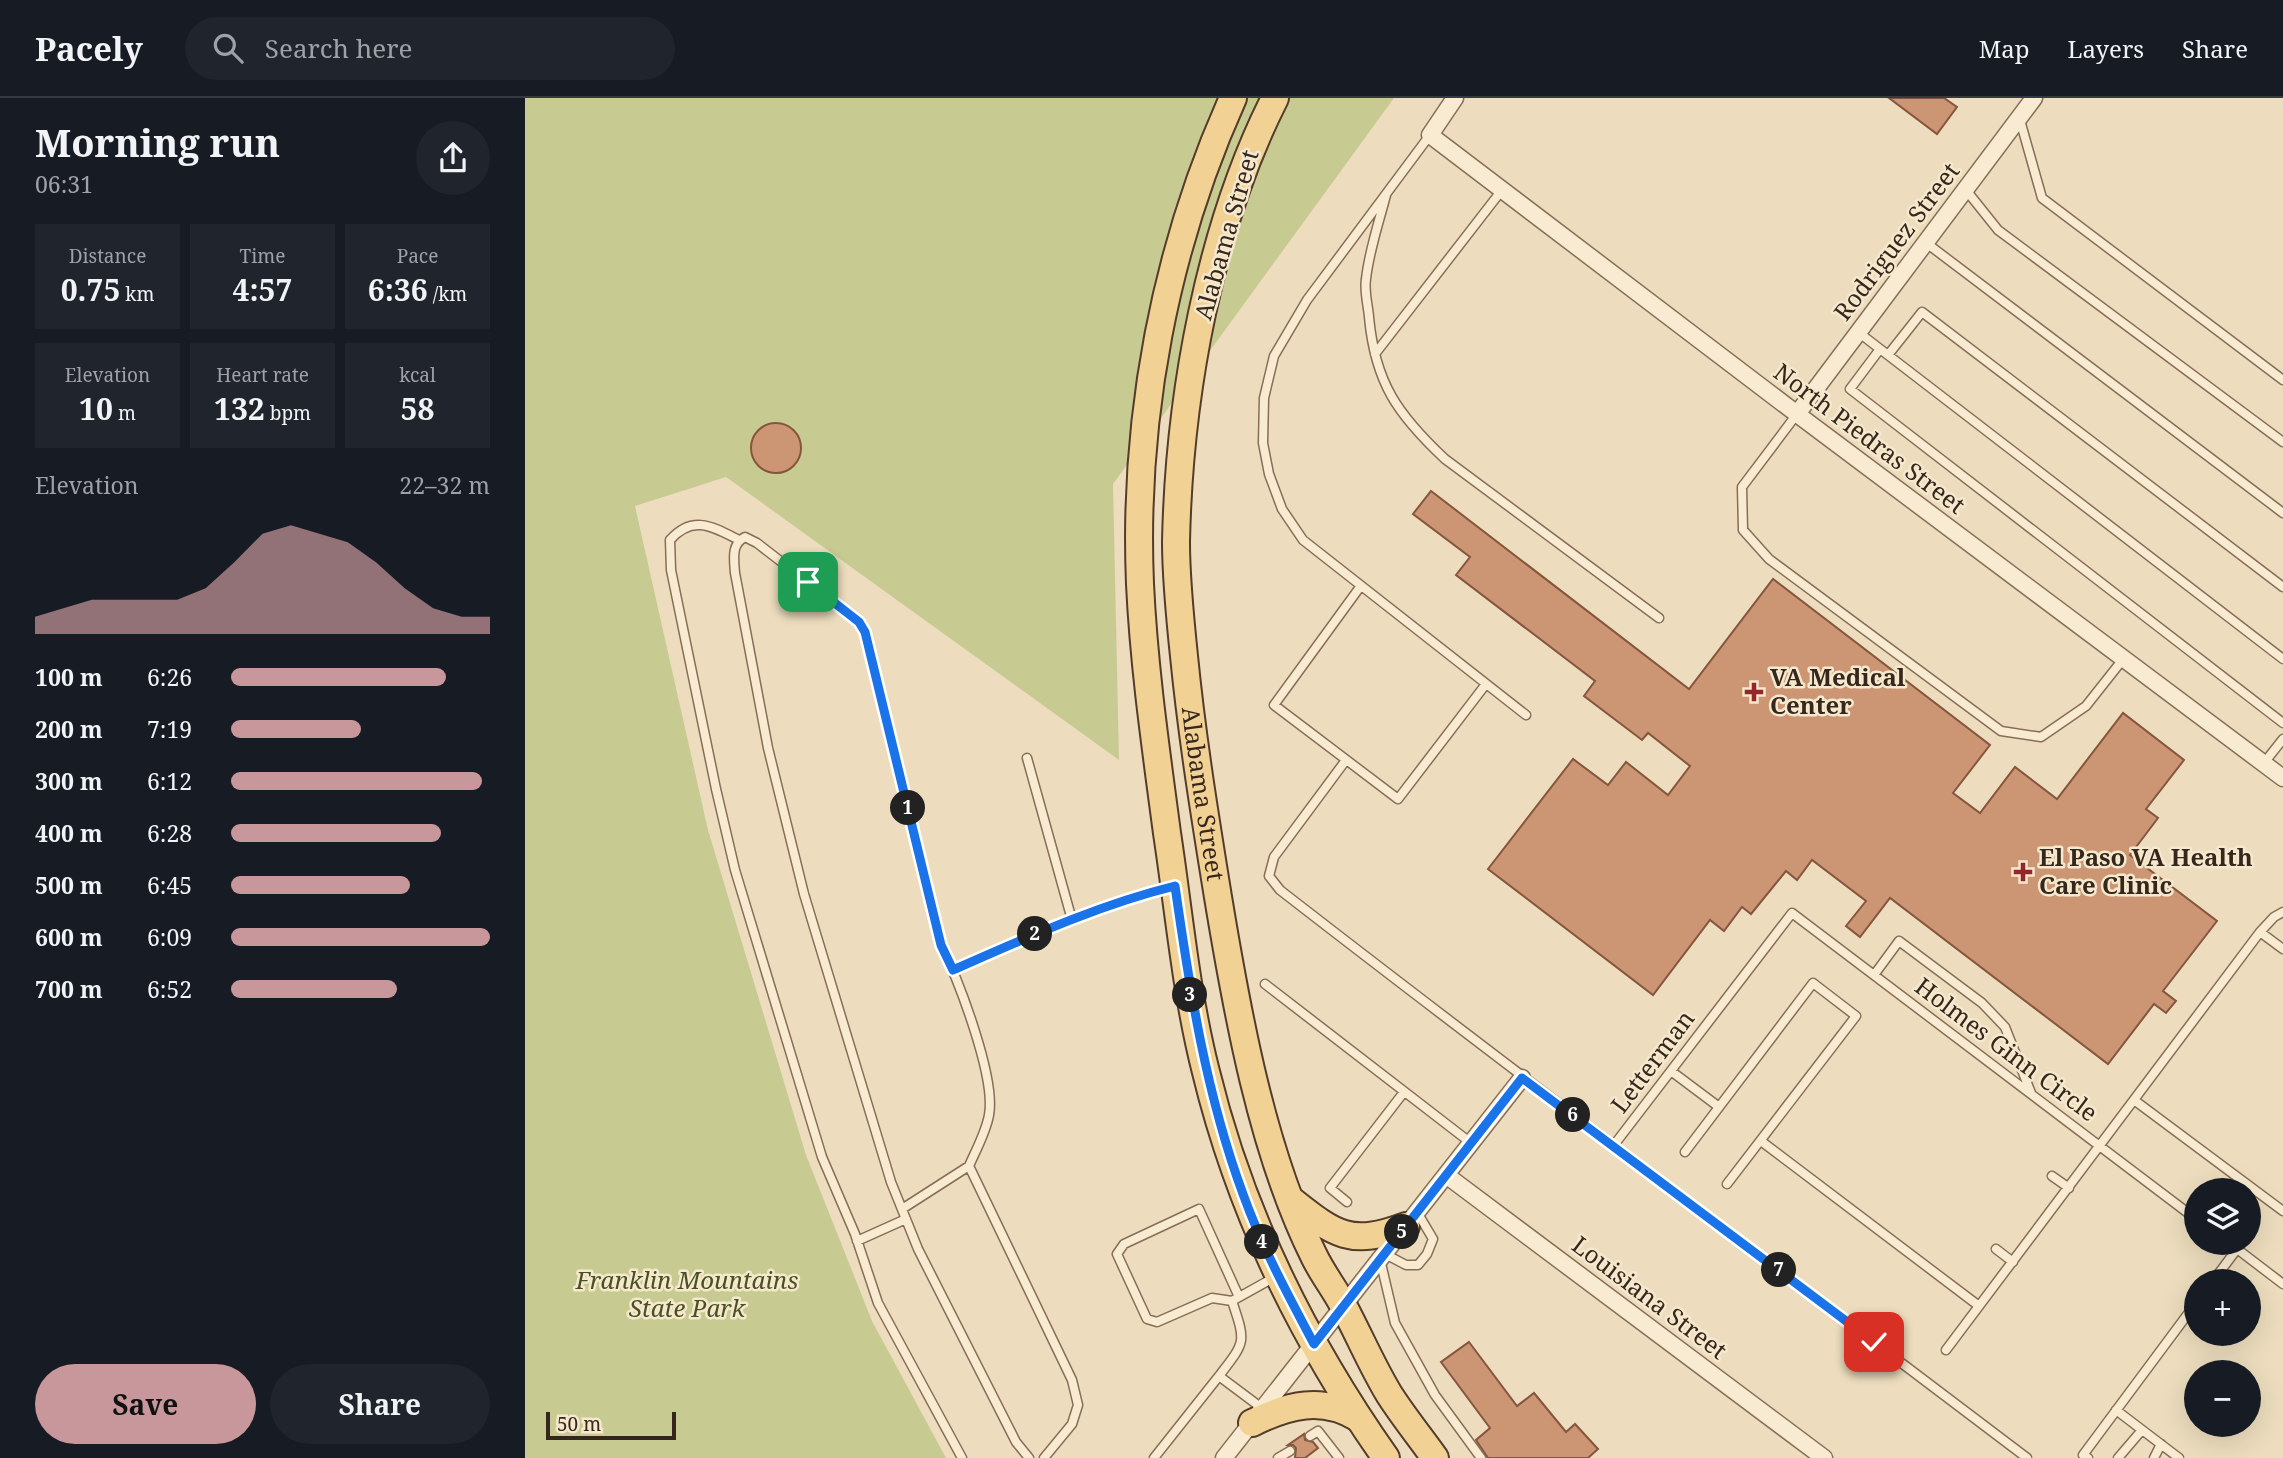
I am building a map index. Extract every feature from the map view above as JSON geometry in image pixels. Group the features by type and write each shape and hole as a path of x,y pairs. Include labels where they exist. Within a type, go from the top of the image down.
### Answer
{"main road":[{"name":"Alabama Street","path":"1233,98 1212,145 1187,220 1170,281 1154,359 1141,470 1140,581 1145,661 1191,997 1205,1069 1220,1125 1243,1195 1277,1275 1358,1419 1386,1458"},
{"name":"Alabama Street","path":"1268,104 1244,165 1224,230 1194,353 1182,442 1176,543 1190,715 1225,938 1248,1051 1271,1142 1290,1199 1314,1257 1390,1395 1435,1458"},
{"path":"1290,1199 1334,1231 1352,1236 1371,1237 1412,1219"},
{"path":"1257,1416 1312,1403 1331,1406 1358,1419"}],"street":[{"path":"1430,135 1455,98"},
{"name":"Rodriguez Street","path":"1797,414 2033,98"},
{"name":"North Piedras Street","path":"1430,135 2283,778"},
{"path":"1224,1458 1522,1078"},
{"name":"Louisiana Street","path":"1447,1175 1824,1458"}],"lane":[{"path":"2019,117 2042,198 2283,380"},
{"path":"1430,135 1307,300 1274,356 1263,398 1263,443 1269,474 1282,509 1303,540 1526,715"},
{"path":"1965,189 1998,230 2283,442"},
{"path":"1375,354 1501,190"},
{"path":"1387,191 1366,281 1370,332 1378,370 1395,405 1418,434 1445,459 1659,618"},
{"path":"1925,242 2283,513"},
{"path":"1888,355 1922,312 2283,587"},
{"path":"1858,332 2283,659"},
{"path":"1880,349 1850,389 2283,723"},
{"path":"1797,414 1742,487 1743,530 1769,559 1791,576 2001,731 2041,737 2087,706 2125,658"},
{"path":"739,540 705,525 691,526 678,532 670,540 671,570 735,870 822,1157 879,1303 962,1458"},
{"path":"902,1209 969,1166 989,1115 987,1077 953,970 941,945 865,632 859,622 757,543 745,537 739,540 734,550 735,573 768,748 804,894 864,1097 902,1209 918,1249 1016,1442 1029,1458"},
{"path":"1360,587 1274,705 1398,799 1486,684"},
{"path":"2264,763 2283,739"},
{"path":"1027,758 1072,920"},
{"name":"Letterman","path":"1346,760 1274,857 1269,876 1280,890 1522,1078 1614,1145 1792,913"},
{"path":"953,970 1072,920 1143,894 1175,886"},
{"path":"1946,1350 2260,932 2274,917 2283,912"},
{"name":"Holmes Ginn Circle","path":"1792,913 2184,1210"},
{"path":"2260,932 2283,949"},
{"path":"1874,975 1899,941 1982,1003 2005,1027 2031,1093"},
{"path":"1685,1152 1813,983 1856,1016 1727,1184"},
{"path":"1265,984 1471,1143"},
{"path":"1671,1071 1719,1107"},
{"path":"1347,1202 1330,1188 1404,1091"},
{"path":"2134,1100 2283,1211"},
{"path":"1761,1141 1979,1306"},
{"path":"1614,1145 2027,1458"},
{"path":"969,1166 1072,1380 1078,1405 1072,1423 1044,1458"},
{"path":"2052,1176 2069,1188"},
{"path":"1154,1458 1241,1348 1243,1335 1235,1299 1199,1209 1123,1244 1117,1254 1147,1319 1157,1322 1212,1298 1235,1299 1277,1275"},
{"path":"857,1241 906,1219"},
{"path":"1383,1256 1406,1265 1418,1265 1427,1254 1433,1239 1412,1219"},
{"path":"1996,1249 2013,1262"},
{"path":"2245,1255 2283,1284"},
{"path":"1383,1256 1395,1324 1434,1395 1481,1458"},
{"path":"2086,1456 2116,1410 2184,1319"},
{"path":"1219,1376 1257,1416"},
{"path":"2116,1410 2179,1458"},
{"path":"2118,1458 2141,1430"},
{"path":"1310,1436 1318,1431 1339,1458"},
{"path":"2154,1458 2161,1444"},
{"path":"1278,1458 1290,1451"}],"green space":[{"name":"Franklin Mountains State Park","path":"525,98 1394,98 1113,484 1119,760 726,477 635,506 708,830 806,1155 872,1321 946,1458 525,1458"}],"building":[{"path":"1889,98 1944,98 1957,107 1937,134"},
{"path":"776,423 794,430 801,448 794,466 776,473 758,466 751,448 758,430"},
{"path":"1431,491 1689,689 1773,579 1990,745 1953,793 1980,813 2015,767 2057,799 2123,713 2184,760 2146,809 2158,818 2130,855 2217,921 2163,991 2176,1001 2166,1013 2154,1004 2108,1064 1890,898 1860,937 1846,926 1866,901 1812,860 1797,880 1786,871 1751,914 1742,907 1724,931 1710,920 1653,995 1488,869 1573,759 1608,785 1626,762 1668,795 1690,766 1648,733 1642,740 1584,696 1595,681 1456,575 1470,557 1413,514"},
{"path":"1469,1342 1517,1406 1534,1393 1566,1432 1575,1424 1598,1449 1588,1458 1488,1458 1476,1440 1490,1428 1441,1362"},
{"path":"1304,1434 1305,1440 1313,1442 1318,1448 1305,1458 1295,1458 1296,1448 1288,1445"}],"place":[{"name":"VA Medical Center","path":"1754,692"},
{"name":"El Paso VA Health Care Clinic","path":"2023,872"}],"route":[{"path":"808,582 859,622 865,632 941,945 953,970 1049,928 1143,894 1175,886 1191,997 1205,1069 1220,1125 1243,1195 1271,1263 1314,1344 1522,1078 1874,1342"}]}
